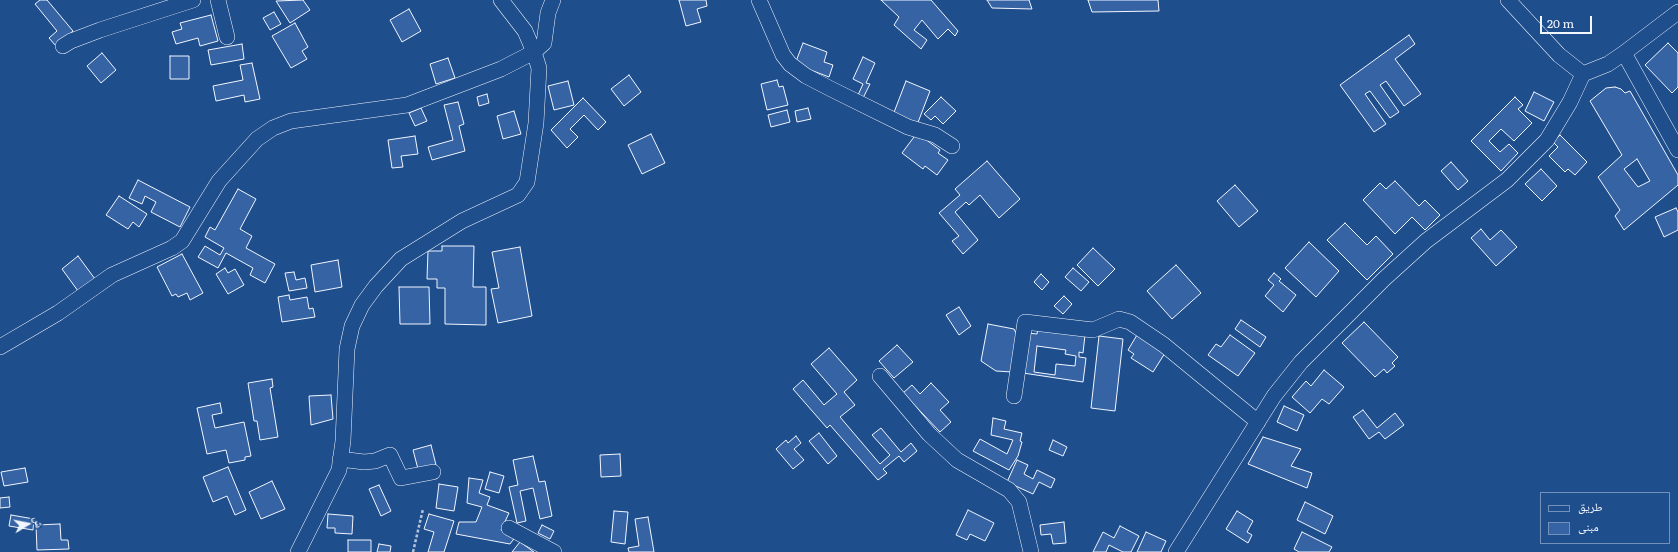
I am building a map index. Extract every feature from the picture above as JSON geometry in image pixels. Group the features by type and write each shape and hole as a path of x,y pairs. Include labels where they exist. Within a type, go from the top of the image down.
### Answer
{"street":[{"path":"63,46 71,41 100,30 193,0"},
{"path":"218,0 227,37"},
{"path":"298,552 330,491 339,470 347,349 352,326 362,305 376,286 401,259 462,221 518,195 527,182 536,123 539,68 534,52 524,31 501,0"},
{"path":"0,347 58,313 112,275 172,248 182,241 219,181 257,139 273,128 291,121 408,105 466,84 501,69 534,52 544,43 548,13 553,0"},
{"path":"759,0 783,55 790,64 806,76 908,127 935,135 952,146"},
{"path":"1508,0 1559,55 1584,74"},
{"path":"1176,552 1274,396 1302,362 1384,279 1426,241 1508,180 1547,140 1570,102 1584,74 1608,64 1678,12"},
{"path":"1624,53 1678,150"},
{"path":"1014,396 1025,322 1093,330 1119,319 1130,322 1164,346 1258,422"},
{"path":"880,376 929,434 957,460 1009,490 1019,502 1030,552"},
{"path":"340,459 364,462 375,461 390,455 401,478 433,472"},
{"path":"509,528 554,552"}],"path":[{"path":"413,552 423,510"}],"building":[{"path":"40,0 47,0 73,31 56,46 49,38 57,31 35,4"},
{"path":"303,0 310,10 290,23 276,1"},
{"path":"679,0 706,0 707,6 697,9 701,22 686,26"},
{"path":"881,0 931,0 958,31 955,36 948,29 938,39 922,20 914,30 927,40 921,49 894,25 899,17"},
{"path":"987,0 1029,0 1032,9 992,8"},
{"path":"1088,0 1158,0 1159,11 1092,12"},
{"path":"409,9 421,31 402,42 390,20"},
{"path":"274,12 281,24 270,30 263,18"},
{"path":"211,15 218,41 200,46 198,38 176,44 172,32 182,29 180,23"},
{"path":"295,23 308,47 302,51 307,59 291,68 272,36"},
{"path":"1409,35 1415,44 1395,59 1421,94 1404,106 1386,81 1380,85 1399,112 1390,118 1370,91 1365,94 1386,124 1374,132 1340,85"},
{"path":"803,43 827,52 824,62 833,65 829,77 795,64"},
{"path":"1668,43 1678,53 1678,87 1672,93 1645,65"},
{"path":"242,44 244,59 211,65 208,50"},
{"path":"102,53 116,70 101,83 87,66"},
{"path":"170,56 189,56 189,79 170,79"},
{"path":"863,57 875,63 866,83 870,84 863,98 858,95 863,84 853,79"},
{"path":"448,58 455,78 436,84 430,64"},
{"path":"252,63 260,99 245,102 244,95 216,101 213,86 243,80 240,65"},
{"path":"629,75 641,92 624,106 611,89"},
{"path":"777,80 779,87 783,86 788,105 767,110 761,84"},
{"path":"568,81 574,105 554,110 548,86"},
{"path":"906,81 930,91 917,125 893,115"},
{"path":"1615,87 1621,89 1625,93 1630,91 1678,175 1678,185 1624,230 1615,216 1620,210 1598,177 1622,155 1590,101 1606,88","holes":["1637,159 1650,181 1638,187 1624,169"]},
{"path":"1534,92 1554,102 1544,121 1525,111"},
{"path":"487,94 489,103 479,106 477,97"},
{"path":"941,97 956,111 943,124 935,116 931,120 924,114"},
{"path":"1515,97 1523,105 1518,109 1532,123 1514,141 1501,129 1489,141 1500,152 1509,144 1518,153 1501,171 1471,141"},
{"path":"583,98 606,122 598,130 584,115 570,129 578,137 567,148 551,130"},
{"path":"458,102 464,124 459,126 465,151 432,160 428,147 453,140 444,105"},
{"path":"421,108 427,121 415,126 409,113"},
{"path":"808,108 811,119 797,122 795,111"},
{"path":"787,110 790,122 771,127 768,115"},
{"path":"514,111 521,134 503,139 497,116"},
{"path":"917,133 940,150 938,153 948,160 937,175 925,166 923,169 902,153"},
{"path":"651,134 665,163 642,174 628,145"},
{"path":"1560,135 1587,162 1575,175 1568,169 1565,172 1549,156 1558,147 1553,142"},
{"path":"415,136 418,154 401,156 403,167 392,168 388,140"},
{"path":"987,161 1020,199 999,218 980,195 969,205 966,202 955,212 978,240 963,254 952,241 959,236 939,213 960,195 955,189"},
{"path":"1451,162 1468,181 1458,190 1441,171"},
{"path":"1541,169 1557,186 1542,201 1525,184"},
{"path":"138,180 190,207 180,227 151,212 156,202 145,196 142,204 129,198"},
{"path":"1395,181 1419,206 1425,200 1440,215 1425,230 1412,217 1395,234 1363,200 1380,183 1386,189"},
{"path":"1235,185 1258,211 1239,227 1217,201"},
{"path":"238,189 256,199 240,229 252,236 246,248 275,264 265,283 250,275 253,268 226,253 218,268 198,257 205,246 220,255 224,248 205,237 210,227 215,230"},
{"path":"119,196 147,214 139,227 133,222 128,229 106,215"},
{"path":"1676,208 1678,212 1678,230 1664,237 1655,217"},
{"path":"1345,223 1367,245 1376,236 1393,254 1367,280 1327,240"},
{"path":"1481,229 1490,240 1501,230 1517,247 1496,266 1471,238"},
{"path":"1309,242 1339,271 1316,297 1285,268"},
{"path":"442,246 474,246 473,287 486,287 486,325 445,324 445,288 437,288 437,279 427,279 428,251 442,251"},
{"path":"520,247 532,316 498,323 491,289 499,288 492,252"},
{"path":"1093,248 1115,269 1098,286 1077,265"},
{"path":"182,254 203,293 190,300 187,293 178,297 176,294 172,296 157,267"},
{"path":"78,256 95,279 78,291 62,269"},
{"path":"338,260 342,287 315,292 311,265"},
{"path":"1176,265 1201,293 1172,319 1147,291"},
{"path":"225,268 228,273 235,269 244,285 228,294 216,274"},
{"path":"1073,268 1089,282 1081,291 1065,277"},
{"path":"294,272 296,280 305,278 307,288 289,291 285,273"},
{"path":"1274,273 1281,279 1279,281 1296,295 1283,312 1265,296 1274,285 1268,280"},
{"path":"1041,274 1049,282 1042,290 1034,282"},
{"path":"399,287 429,287 430,324 400,324"},
{"path":"289,295 290,300 307,297 309,309 313,308 315,317 282,322 278,297"},
{"path":"1064,296 1072,304 1063,314 1054,306"},
{"path":"959,307 971,326 959,335 946,315"},
{"path":"1241,320 1266,337 1260,347 1235,329"},
{"path":"1364,322 1398,357 1392,363 1395,366 1387,373 1384,369 1375,377 1342,343"},
{"path":"988,324 1014,329 1018,337 1012,372 996,371 981,361"},
{"path":"1038,328 1085,335 1083,353 1079,352 1079,357 1086,358 1083,382 1023,373 1028,333 1037,334","holes":["1037,346 1066,350 1065,354 1076,356 1075,366 1056,364 1055,375 1034,372"]},
{"path":"1137,335 1165,353 1153,372 1131,358 1134,354 1128,350"},
{"path":"1230,335 1255,353 1238,376 1208,355 1216,344 1221,347"},
{"path":"1099,336 1123,339 1115,411 1091,408"},
{"path":"897,345 913,362 894,378 879,361"},
{"path":"829,348 857,380 844,392 855,405 840,417 880,464 890,455 872,435 881,428 901,452 911,443 917,451 904,462 899,456 883,469 887,473 878,480 830,425 827,428 793,389 803,380 824,405 837,394 811,364"},
{"path":"1324,370 1344,387 1329,404 1322,399 1310,413 1292,397 1306,381 1311,386"},
{"path":"272,379 273,387 270,388 278,437 260,440 257,421 254,421 248,383"},
{"path":"931,383 949,402 940,410 951,422 940,432 903,393 912,385 920,394"},
{"path":"331,395 333,419 311,425 309,396"},
{"path":"220,403 222,413 212,415 215,428 244,422 251,456 245,457 245,460 229,463 226,450 207,454 197,408"},
{"path":"1284,406 1304,415 1297,431 1277,422"},
{"path":"1363,410 1377,428 1395,413 1404,425 1385,439 1379,432 1369,439 1353,417"},
{"path":"993,418 1006,421 1004,429 1022,433 1020,441 1022,442 1018,456 1009,470 973,451 980,439 1007,454 1013,440 991,435"},
{"path":"819,433 837,456 828,464 809,441"},
{"path":"796,436 801,443 794,449 804,460 793,469 776,449 786,440 788,443"},
{"path":"1263,437 1301,449 1291,466 1312,473 1307,488 1248,464"},
{"path":"1053,440 1067,447 1063,456 1049,450"},
{"path":"431,445 436,465 418,469 413,450"},
{"path":"620,454 621,476 601,477 600,455"},
{"path":"533,456 539,482 545,481 552,516 540,519 533,488 520,491 526,521 517,523 509,487 518,485 513,460"},
{"path":"1017,460 1028,465 1024,474 1033,479 1037,470 1055,479 1051,488 1039,482 1033,494 1007,482"},
{"path":"228,467 246,510 235,515 227,496 213,502 203,477"},
{"path":"25,468 28,482 4,486 1,472"},
{"path":"490,472 504,476 499,493 485,489"},
{"path":"469,478 483,480 479,493 490,497 487,505 509,513 501,530 516,536 510,544 456,534 459,522 476,522 482,507 467,503"},
{"path":"272,481 285,509 261,519 249,492"},
{"path":"439,484 458,487 454,511 436,508"},
{"path":"379,485 391,511 381,516 369,489"},
{"path":"9,497 10,507 0,508 0,498"},
{"path":"1305,502 1333,516 1325,534 1297,520"},
{"path":"968,510 994,523 985,541 970,534 967,540 956,535"},
{"path":"614,511 628,512 625,544 611,542"},
{"path":"1237,511 1253,521 1247,532 1252,535 1248,543 1226,529"},
{"path":"328,514 353,516 352,534 335,533 335,528 327,528"},
{"path":"429,514 454,521 444,552 428,552 434,532 424,529"},
{"path":"11,515 34,519 33,530 9,526"},
{"path":"648,517 654,552 629,552 628,548 639,546 635,519"},
{"path":"1064,522 1066,543 1053,544 1051,534 1041,535 1040,525"},
{"path":"60,524 61,540 68,540 69,549 37,550 36,525"},
{"path":"542,525 554,531 550,539 538,533"},
{"path":"1120,526 1139,536 1131,552 1123,552 1109,545 1106,552 1093,552 1103,532 1114,538"},
{"path":"1146,532 1166,541 1161,552 1137,552"},
{"path":"1302,532 1332,547 1329,552 1299,552 1294,549"},
{"path":"348,540 371,540 371,552 348,552"},
{"path":"520,542 534,552 512,552"},
{"path":"379,544 391,546 390,552 377,552"}]}
